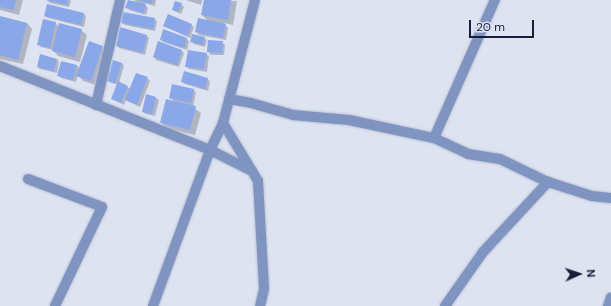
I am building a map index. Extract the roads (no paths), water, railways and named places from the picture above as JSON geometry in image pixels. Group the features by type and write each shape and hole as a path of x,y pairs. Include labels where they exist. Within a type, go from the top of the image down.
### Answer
{"street":[{"path":"96,104 120,0"},
{"path":"153,306 210,150 223,123 255,0"},
{"path":"434,138 495,0"},
{"path":"0,66 210,150 252,171"},
{"path":"229,99 251,103 293,115 349,120 434,138 468,154 500,159 548,182 592,196 611,198"},
{"path":"223,123 258,181 264,289 260,306"},
{"path":"28,179 102,207 55,306"},
{"path":"445,306 483,252 548,182"},
{"path":"608,306 611,297"}]}
